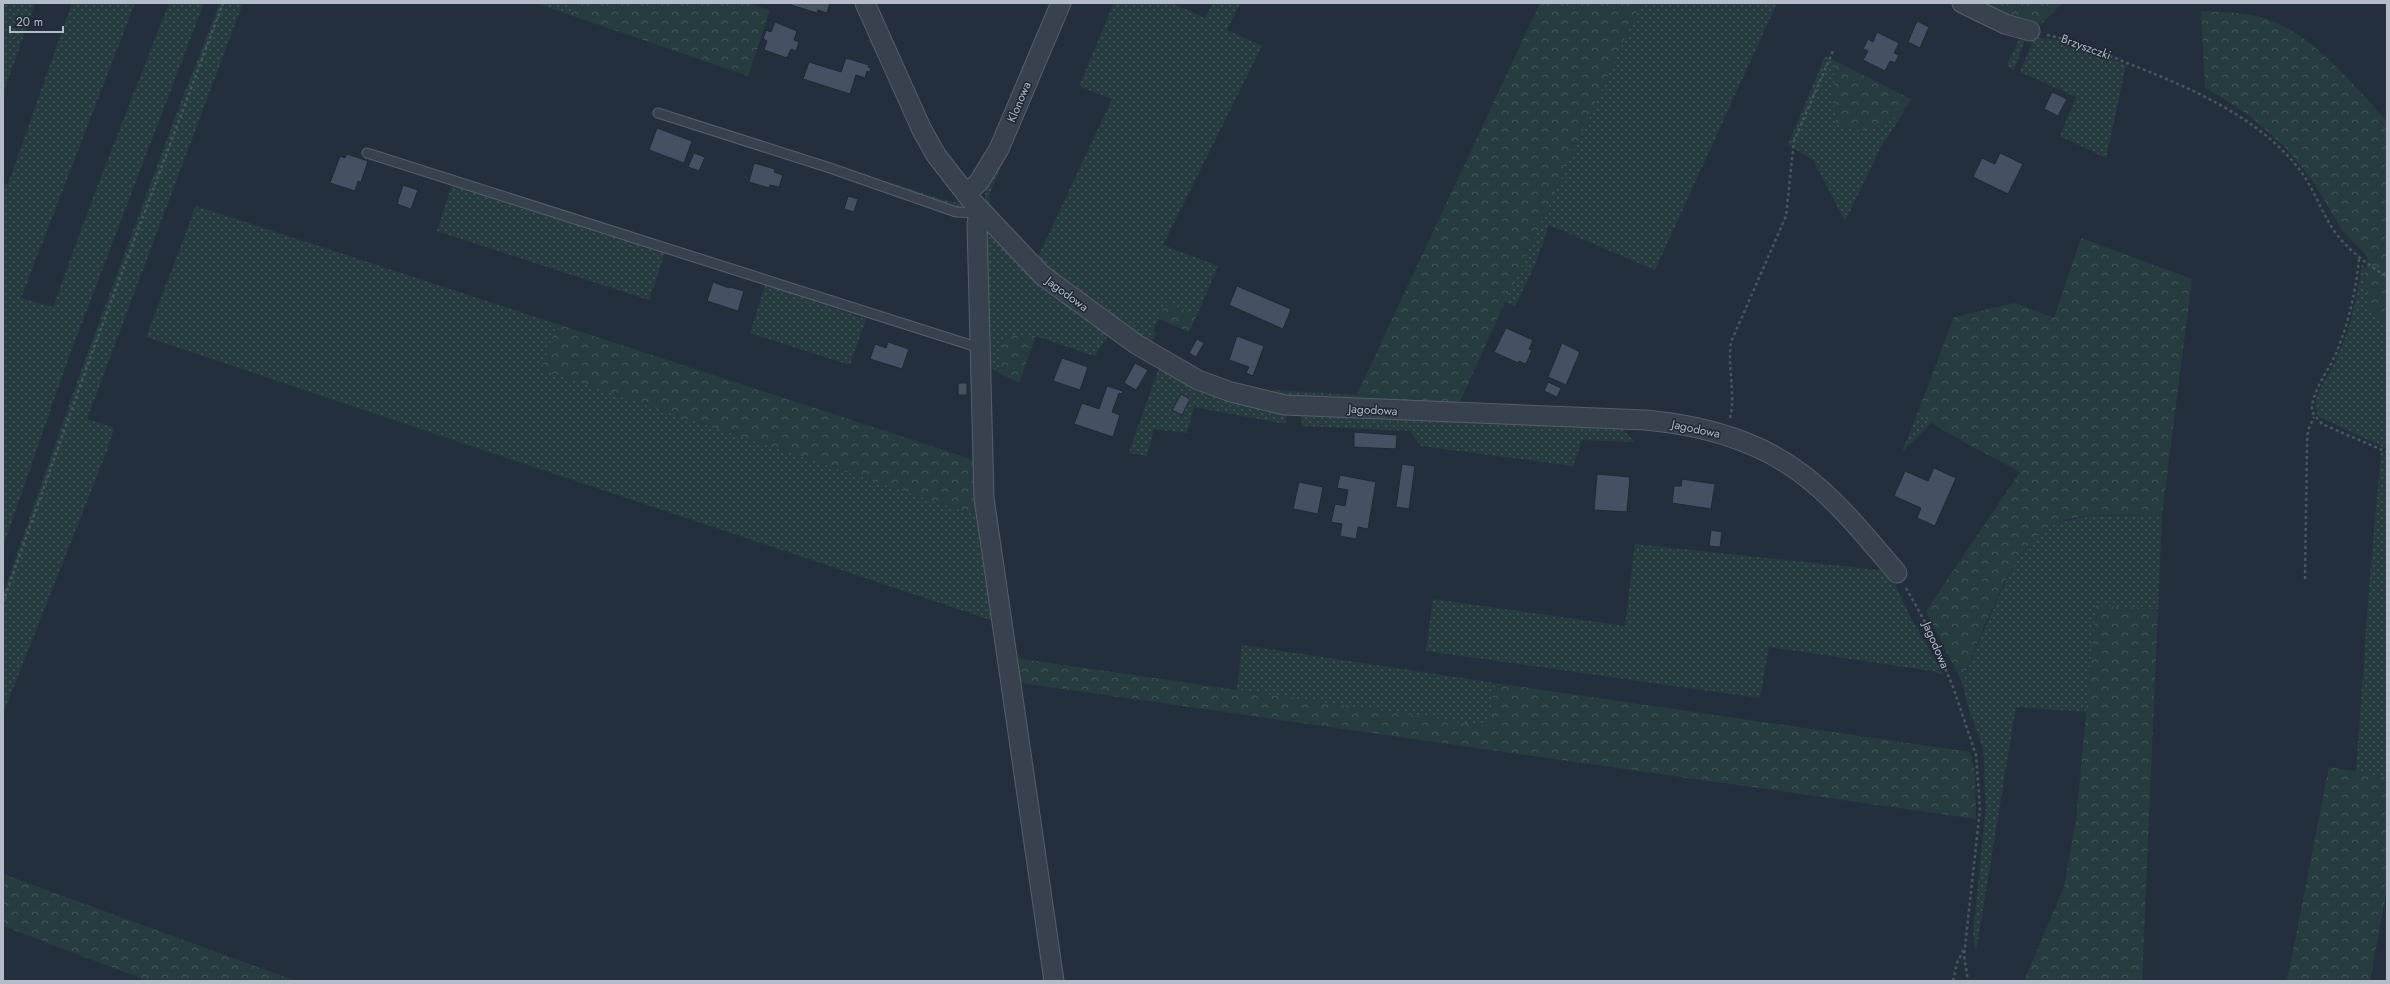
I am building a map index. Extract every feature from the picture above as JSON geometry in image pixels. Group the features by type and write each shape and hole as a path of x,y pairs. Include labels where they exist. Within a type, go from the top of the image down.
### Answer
{"street":[{"name":"Jagodowa","path":"865,3 922,130 936,155 979,212 1042,275 1123,335 1156,357 1198,380 1231,392 1285,406 1645,420 1697,428 1726,436 1775,457 1813,482 1897,573"},
{"name":"Klonowa","path":"966,194 979,182 999,149 1060,3"},
{"path":"1962,3 2005,24 2030,31"},
{"path":"979,212 980,348 984,498 1054,981"}],"lane":[{"path":"658,113 830,168 956,212 979,212"},
{"path":"367,153 980,348"}],"path":[{"path":"3,602 92,350 223,3"},
{"name":"Brzyszczki","path":"2030,31 2071,40 2209,98 2261,131 2302,173 2335,232 2359,259 2387,277"},
{"path":"1726,436 1732,404 1729,354 1731,342 1786,216 1794,141 1833,51"},
{"path":"2359,259 2352,307 2336,353 2311,406 2314,417 2322,424 2387,452"},
{"path":"2305,579 2307,445 2308,430 2314,417"},
{"name":"Jagodowa","path":"1897,573 1926,623 1950,678 1976,755 1980,809 1964,956 1968,981"},
{"path":"1953,981 1957,963 1966,945"}],"green space":[{"path":"3,3 35,3 3,94"},
{"path":"72,3 135,3 21,298 53,307 92,200 169,3 204,3 67,362 3,547 3,183 8,184"},
{"path":"220,3 243,3 87,419 114,428 110,443 3,714 3,594 77,382 180,104"},
{"path":"536,3 574,3 570,15"},
{"path":"574,3 747,3 770,10 748,76 570,15"},
{"path":"1070,3 989,195 990,204 1037,259 1112,99 1079,86 1114,3 1172,3 1205,18 1213,3 1240,3 1227,30 1262,46 1163,245 1218,266 1197,315 1166,303 1153,331 1156,333 1149,347 1052,279 984,206 986,184"},
{"path":"1540,3 1641,3 1457,408 1352,405"},
{"path":"1641,3 1777,3 1655,270 1549,225 1535,265 1515,306 1505,302"},
{"path":"1972,3 2063,3 2038,27"},
{"path":"2201,11 2235,13 2267,19 2301,37 2332,63 2387,121 2387,327 2370,308 2364,276 2368,257 2342,230 2314,183 2286,148 2249,115 2205,87"},
{"path":"2017,32 2027,34 2014,70 2007,66 2019,39"},
{"path":"2035,37 2063,41 2126,65 2106,158 2060,136 2076,97 2020,72"},
{"path":"868,40 880,42 965,203 960,208 953,208 832,165 952,202 956,202 957,199 937,173 919,145 886,71"},
{"path":"1825,56 1835,61 1833,103 1884,124 1906,109 1881,147 1845,221 1813,160 1788,145"},
{"path":"1835,61 1911,99 1907,106 1894,118 1878,127 1860,130 1850,129 1837,123 1833,103"},
{"path":"452,185 665,253 649,300 437,231"},
{"path":"196,206 557,324 541,370 978,516 979,543 994,621 146,337"},
{"path":"988,226 1110,332 1095,356 1036,336 1015,335 1000,361 1003,375 984,364 981,228"},
{"path":"2081,238 2192,279 2162,515 2095,515 2069,519 2056,523 2040,532 2012,569 1999,593 1962,682 1926,611 2020,472 1942,430 1918,412 1954,317 2015,303 2054,318"},
{"path":"2362,264 2366,268 2364,276 2370,308 2387,327 2387,449 2320,417 2315,408 2319,391 2335,362 2349,326 2358,290"},
{"path":"765,285 866,319 850,365 750,333"},
{"path":"1166,302 1197,315 1189,332 1159,319"},
{"path":"557,324 977,461 978,516 541,370"},
{"path":"1015,335 1036,336 1019,383 1003,375 1000,357 1002,346 1009,338"},
{"path":"1160,364 1287,413 1285,424 1194,407 1187,433 1154,429 1147,456 1129,453"},
{"path":"1274,390 1357,395 1352,405 1272,395"},
{"path":"1918,412 1932,422 1902,452"},
{"path":"1299,413 1620,426 1634,442 1582,440 1573,466 1421,446 1410,431 1303,426"},
{"path":"2381,452 2387,455 2387,777 2356,772 2369,589"},
{"path":"2162,515 2158,608 2096,606 2086,712 2016,707 1976,952 1973,934 1986,806 1983,748 1969,710 1962,682 1997,600 2015,564 2036,535 2054,523 2092,516"},
{"path":"1635,544 1889,571 1909,614 1944,675 1932,671 1769,647 1760,698 1426,651 1433,599 1625,626"},
{"path":"2096,606 2158,608 2142,981 2024,981 2064,887 2076,820"},
{"path":"1242,645 1495,683 1488,726 1237,690"},
{"path":"1009,657 1488,726 1495,683 1970,752 1975,773 1976,819 1014,682"},
{"path":"2329,767 2387,777 2387,889 2370,981 2287,981"},
{"path":"3,874 296,981 148,981 3,926"}],"building":[{"path":"792,3 830,3 827,13 818,10 817,13 791,5"},
{"path":"1917,21 1929,27 1920,48 1908,42"},
{"path":"775,22 797,31 794,40 799,42 796,51 791,49 787,58 764,50 767,41 763,39 766,30 771,32"},
{"path":"1877,32 1899,43 1894,53 1899,55 1895,63 1890,61 1885,71 1863,60 1868,51 1863,49 1868,39 1873,42"},
{"path":"846,58 869,65 868,67 871,68 870,72 867,71 865,78 856,75 850,94 803,79 809,62 841,72"},
{"path":"2052,92 2067,99 2058,116 2044,109"},
{"path":"657,128 692,141 684,163 649,150"},
{"path":"694,153 705,157 699,171 688,167"},
{"path":"2000,153 2023,164 2008,194 1973,177 1982,158 1995,164"},
{"path":"347,154 368,161 361,182 358,181 355,191 330,183 340,156 345,158"},
{"path":"754,163 775,169 774,172 783,175 779,187 770,185 769,188 749,182"},
{"path":"403,185 418,190 411,209 397,204"},
{"path":"848,196 858,199 854,212 844,209"},
{"path":"713,282 729,288 744,291 738,311 707,301"},
{"path":"1237,286 1291,309 1283,329 1229,305"},
{"path":"1506,328 1533,340 1529,349 1532,350 1526,364 1519,361 1518,363 1494,352"},
{"path":"1237,336 1264,346 1253,376 1246,373 1249,367 1229,360"},
{"path":"1197,339 1204,343 1196,357 1189,353"},
{"path":"888,342 909,349 902,369 870,359 875,344 886,348"},
{"path":"1562,343 1580,352 1566,385 1548,377"},
{"path":"1062,358 1088,367 1080,390 1053,381"},
{"path":"1135,363 1148,370 1136,390 1124,383"},
{"path":"1548,382 1561,388 1557,397 1544,391"},
{"path":"958,383 967,383 967,395 958,395"},
{"path":"1107,386 1123,391 1122,394 1119,393 1112,412 1120,415 1113,437 1074,424 1082,403 1099,409"},
{"path":"1181,394 1190,399 1182,415 1172,410"},
{"path":"1354,432 1397,435 1396,449 1354,447"},
{"path":"1402,464 1415,466 1409,509 1396,507"},
{"path":"1934,468 1956,478 1935,526 1917,518 1921,508 1894,496 1905,471 1928,481"},
{"path":"1597,474 1630,477 1627,512 1594,510"},
{"path":"1340,475 1376,482 1368,529 1358,527 1356,539 1340,536 1342,524 1331,522 1335,504 1345,506 1348,490 1337,488"},
{"path":"1682,479 1715,484 1711,509 1672,503 1674,486 1681,486"},
{"path":"1299,482 1323,487 1318,514 1293,509"},
{"path":"1711,530 1722,532 1720,547 1709,546"}]}
